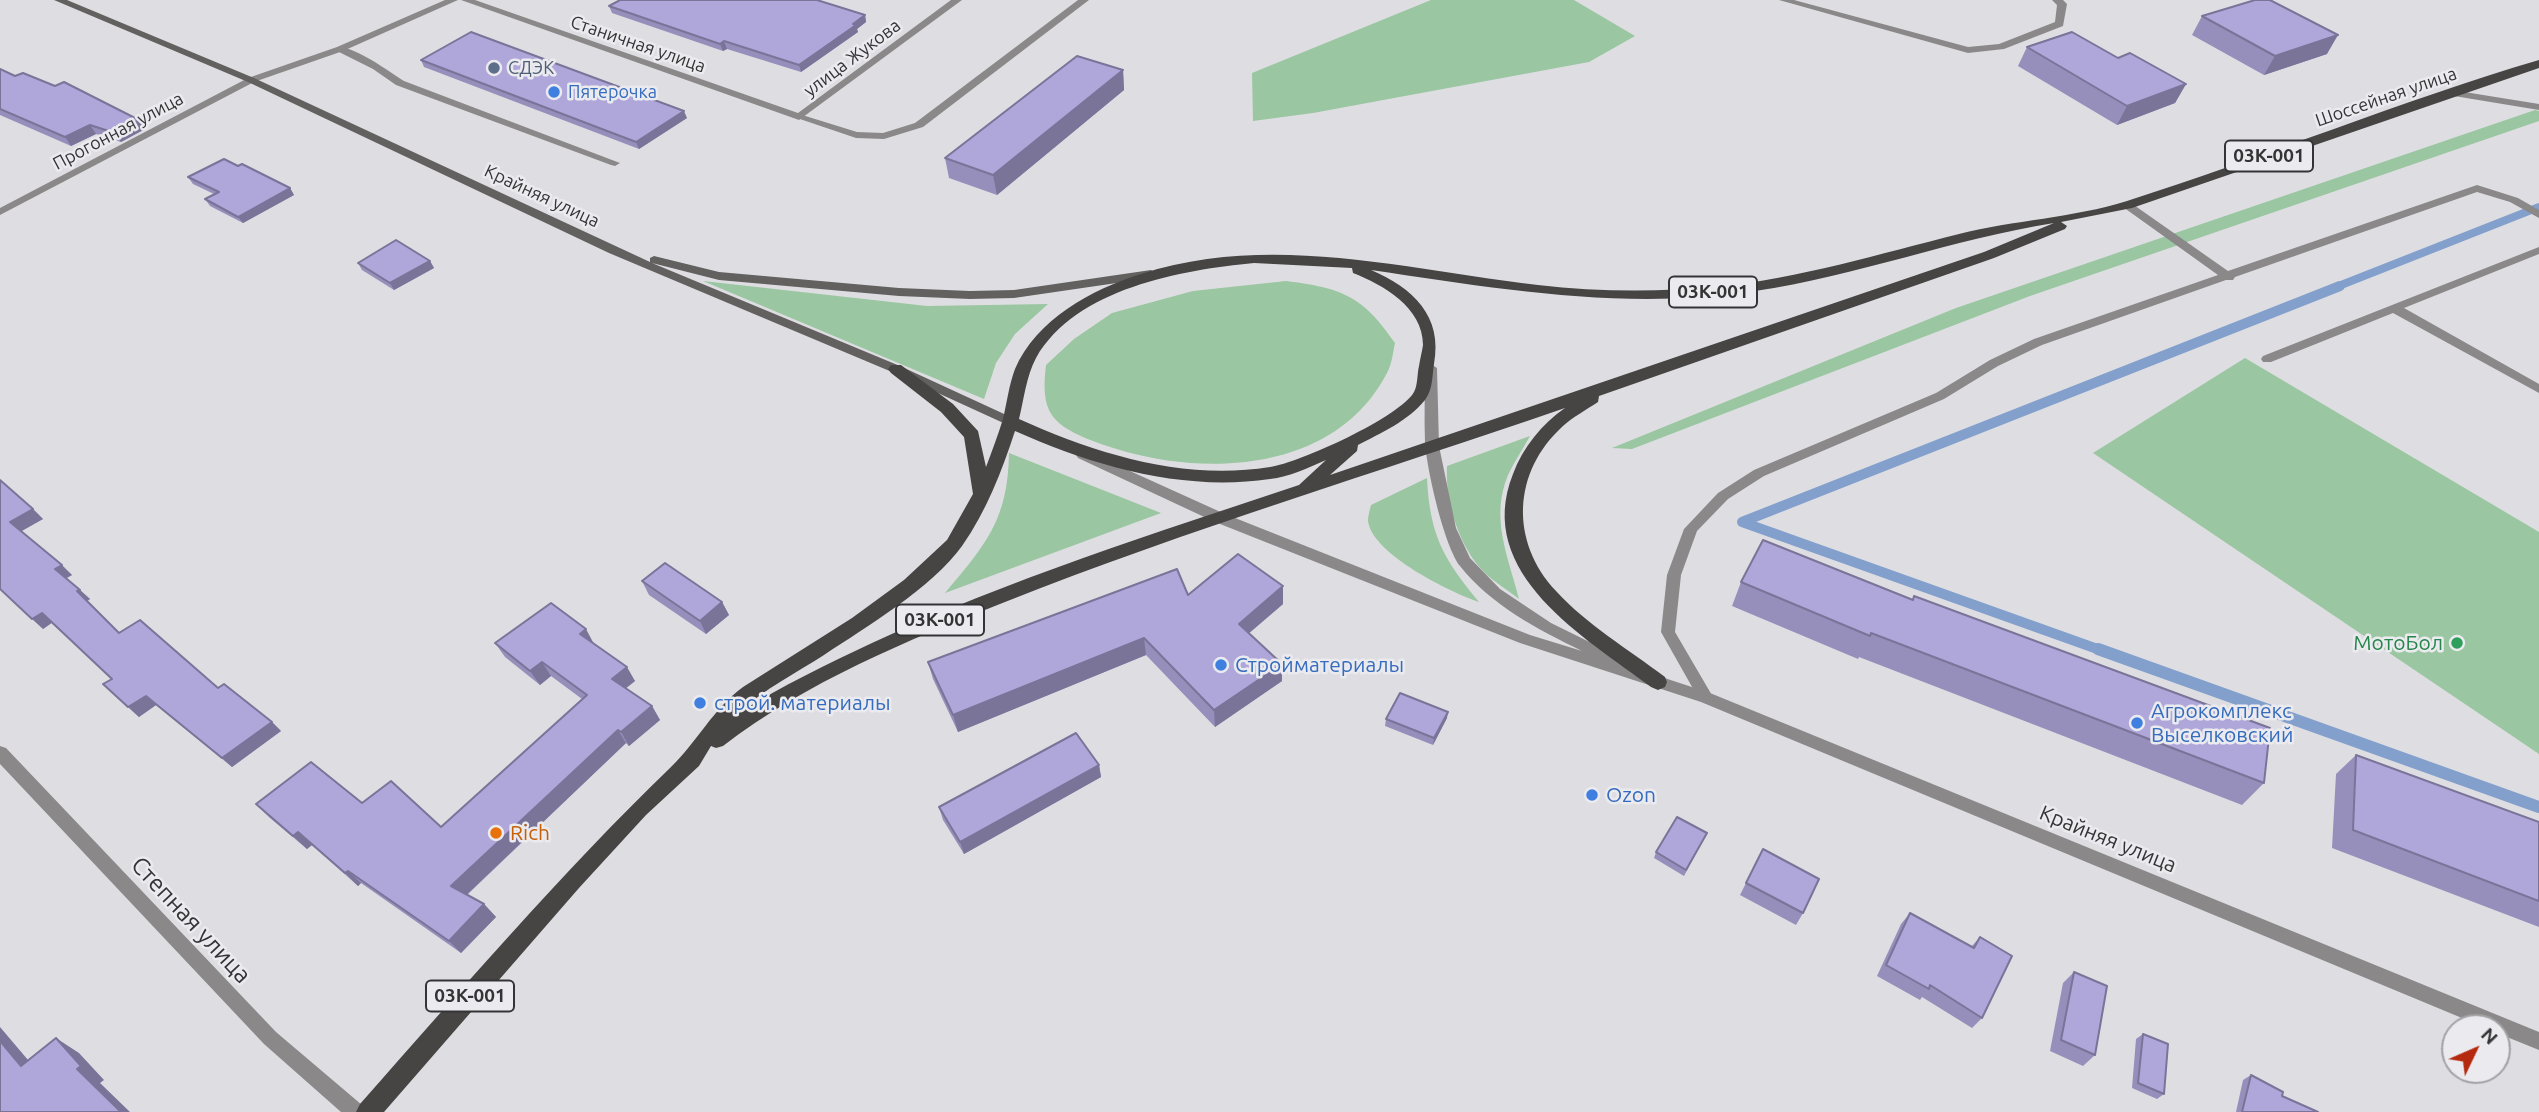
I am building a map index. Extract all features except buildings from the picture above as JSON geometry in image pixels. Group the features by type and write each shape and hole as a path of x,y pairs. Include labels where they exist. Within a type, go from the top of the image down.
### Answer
{"main road":[{"name":"Крайняя улица","path":"59,0 251,80 613,251 896,369 1010,422"},
{"name":"Шоссейная улица","path":"2085,215 2127,205 2539,64"},
{"name":"03К-001","path":"613,251 719,276 947,294 1014,293 1241,259 1284,258 1335,261 1540,290 1616,294 1720,291 1871,262 2002,228 2085,215"},
{"name":"03К-001","path":"368,1112 639,809 734,726 777,699 897,639 959,612 1220,518 1989,255 2085,215"},
{"name":"03К-001","path":"1335,261 1380,278 1406,297 1423,322 1431,342"},
{"name":"03К-001","path":"683,768 738,702 902,593 953,546 982,496 1010,422 1024,366 1038,345 1060,322 1090,302 1159,273"},
{"path":"1010,422 1062,446 1125,466 1198,477 1274,473 1361,438 1394,419 1421,394 1431,342"},
{"path":"896,369 947,408 972,435 982,496"},
{"name":"03К-001","path":"1607,387 1556,423 1528,457 1514,487 1512,518 1520,549 1531,573 1549,595 1583,625 1658,682"},
{"path":"1302,491 1361,438"}],"street":[{"name":"Прогонная улица","path":"0,212 251,80 340,49 453,0"},
{"name":"Станичная улица","path":"466,0 799,117 856,135 884,136 919,125 1084,0"},
{"name":"улица Жукова","path":"799,117 957,0"},
{"path":"1784,0 1968,50 2001,47 2060,24 2062,4 2057,0"},
{"path":"340,49 400,83 615,163"},
{"path":"2452,93 2539,107"},
{"path":"1705,697 1668,632 1674,575 1691,529 1723,496 1759,472 1940,396 1994,363 2038,342 2477,188 2514,200 2539,215"},
{"path":"2127,205 2229,277"},
{"path":"2267,359 2539,250"},
{"path":"2394,308 2539,389"},
{"name":"03К-001","path":"1431,342 1432,446 1449,528 1464,561 1495,593 1546,627 1658,682"},
{"path":"1062,446 1220,518 1525,639 1658,682"},
{"name":"Крайняя улица","path":"1658,682 1705,697 2539,1041"},
{"name":"Степная улица","path":"0,753 270,1038 355,1112"}],"green space":[{"path":"1431,0 1574,0 1635,36 1589,62 1313,113 1253,121 1252,73"},
{"path":"2535,110 2539,111 2539,121 2030,296 1632,449 1612,448 1956,308"},
{"path":"703,281 927,306 1048,304 1015,334 996,363 984,399"},
{"path":"1286,281 1322,287 1350,297 1372,314 1395,343 1387,373 1365,405 1338,429 1306,447 1271,458 1234,463 1196,463 1159,459 1106,446 1070,430 1051,414 1045,394 1046,365 1074,339 1112,313 1193,291"},
{"name":"МотоБол","path":"2245,358 2539,532 2539,754 2093,453"},
{"path":"1530,436 1508,475 1501,506 1503,537 1519,599 1484,572 1467,550 1451,508 1447,466"},
{"path":"1009,453 1161,513 945,593 992,530 1004,496"},
{"path":"1427,478 1435,531 1456,572 1479,602 1414,570 1383,546 1373,534 1368,521 1371,505"}],"waterway":[{"path":"2336,287 2539,207"},
{"path":"2103,651 1742,522 2340,286"},
{"path":"2098,649 2539,807"}],"place":[{"name":"СДЭК","path":"494,68"},
{"name":"Пятерочка","path":"554,92"},
{"name":"МотоБол","path":"2457,643"},
{"name":"Стройматериалы","path":"1221,665"},
{"name":"строй. материалы","path":"700,703"},
{"name":"Агрокомплекс Выселковский","path":"2137,723"},
{"name":"Ozon","path":"1592,795"},
{"name":"Rich","path":"496,833"}]}
